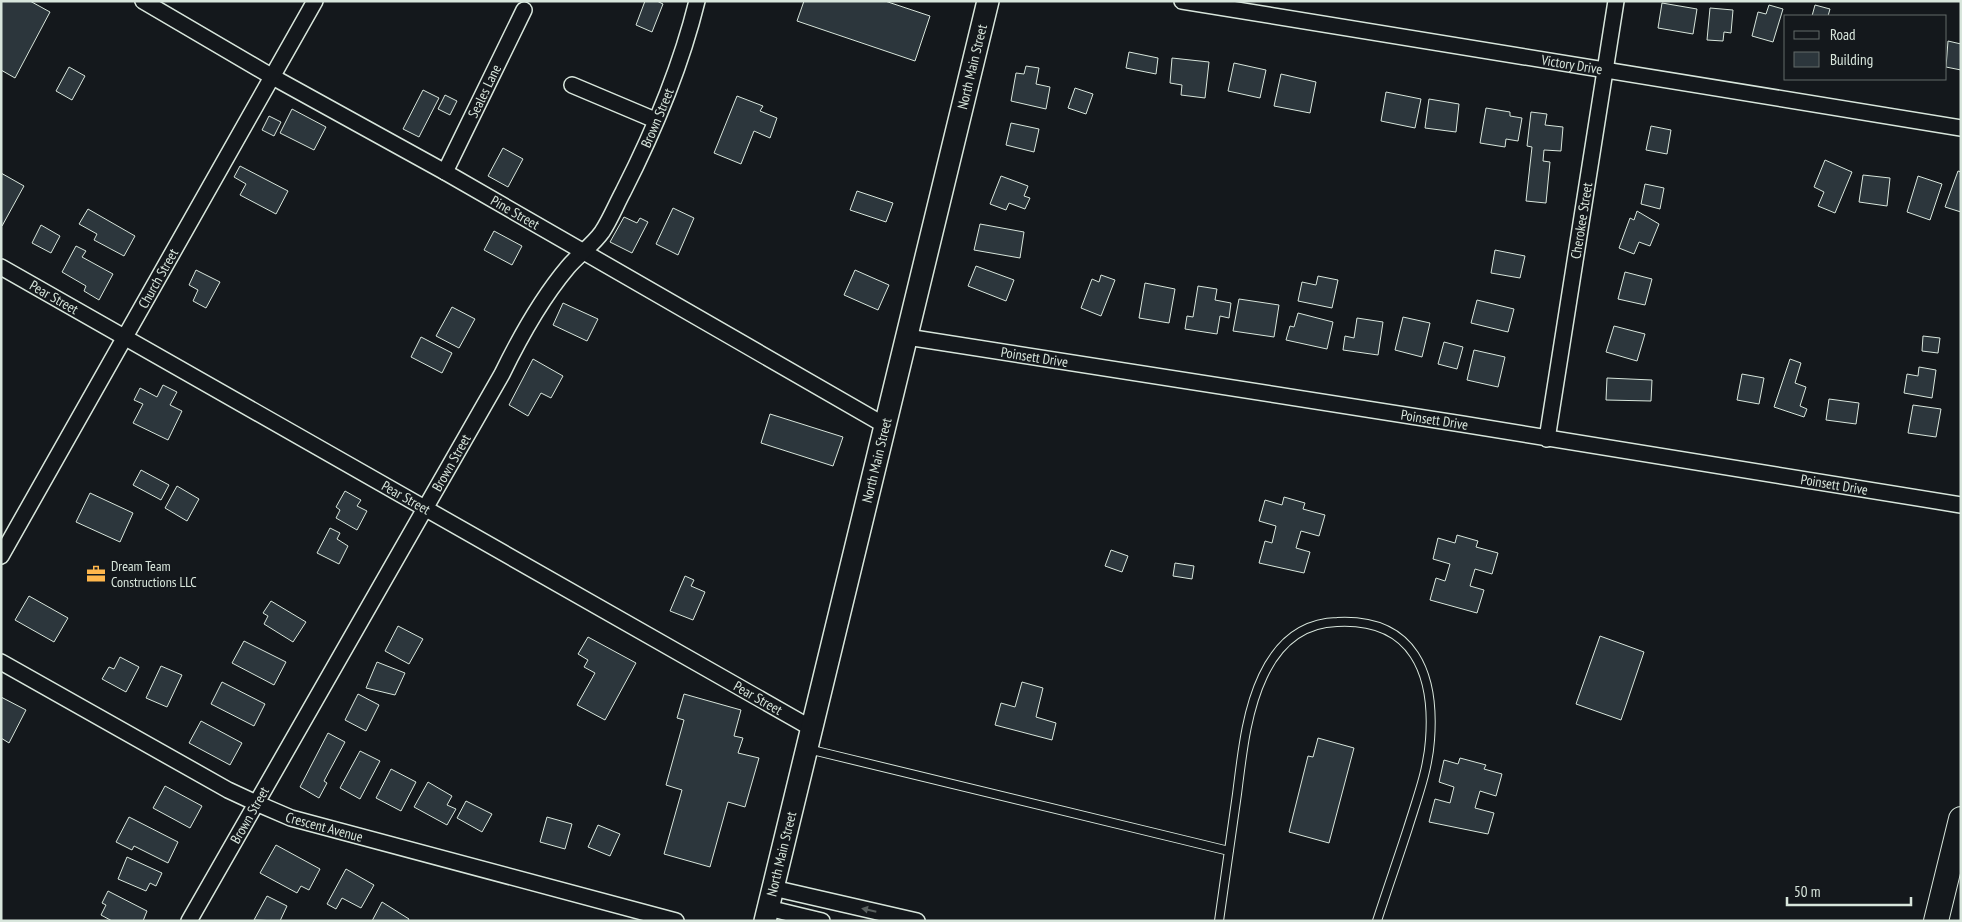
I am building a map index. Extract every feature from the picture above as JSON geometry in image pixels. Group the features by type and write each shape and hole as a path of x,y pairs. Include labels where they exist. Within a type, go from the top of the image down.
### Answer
{"main road":[{"name":"North Main Street","path":"766,915 908,337 988,1"},
{"path":"1936,921 1961,819"}],"street":[{"name":"Pine Street","path":"143,1 271,76 445,172 886,426"},
{"name":"Church Street","path":"1,556 315,1"},
{"name":"Brown Street","path":"189,921 552,287 602,231 638,163 675,70 697,1"},
{"name":"Victory Drive","path":"1182,1 1961,128"},
{"name":"Cherokee Street","path":"1547,439 1616,1"},
{"name":"Seales Lane","path":"445,172 524,10"},
{"path":"572,85 655,120"},
{"name":"Pear Street","path":"1,267 811,728"},
{"name":"Poinsett Drive","path":"908,337 1453,422 1961,506"},
{"name":"Crescent Avenue","path":"1,662 171,759 256,804 291,818 676,921"},
{"path":"773,888 917,921"},
{"path":"766,915 822,921"}],"lane":[{"path":"1219,921 1249,717 1263,676 1274,657 1291,637 1304,629 1322,623 1356,622 1389,630 1407,643 1413,650 1425,675 1429,692 1430,741 1421,787 1377,921"},
{"path":"806,749 1229,851"}],"building":[{"path":"1,1 30,1 50,12 15,78 1,70"},
{"path":"645,1 657,1 663,4 652,32 636,25"},
{"path":"804,1 885,1 930,16 915,61 797,21"},
{"path":"1662,3 1697,9 1693,34 1658,28"},
{"path":"1769,5 1783,9 1773,42 1752,36 1758,12 1766,14"},
{"path":"1815,5 1830,9 1828,15 1812,15"},
{"path":"1710,8 1733,10 1731,33 1724,32 1723,41 1707,40"},
{"path":"1948,41 1961,44 1961,70 1947,67"},
{"path":"1129,52 1158,58 1156,74 1126,68"},
{"path":"1172,58 1209,62 1205,98 1181,95 1182,85 1170,83"},
{"path":"1234,63 1266,70 1260,98 1228,91"},
{"path":"1026,66 1039,68 1036,84 1050,87 1046,109 1011,101 1016,73 1024,74"},
{"path":"69,67 85,76 72,100 56,91"},
{"path":"1281,74 1316,82 1310,113 1274,106"},
{"path":"1075,88 1093,94 1086,114 1068,108"},
{"path":"423,90 439,98 419,137 403,129"},
{"path":"1386,92 1421,99 1415,128 1381,121"},
{"path":"445,95 457,101 450,115 438,109"},
{"path":"737,96 763,106 760,111 777,118 770,138 754,131 741,164 714,153"},
{"path":"1429,99 1459,104 1456,132 1425,128"},
{"path":"1486,108 1510,112 1510,116 1522,118 1518,141 1506,139 1505,147 1480,143"},
{"path":"292,109 326,127 314,150 280,133"},
{"path":"1531,112 1547,114 1545,125 1563,127 1561,151 1544,150 1543,161 1550,162 1546,203 1526,201 1532,147 1527,146"},
{"path":"269,116 281,122 274,136 262,130"},
{"path":"1011,123 1039,129 1034,152 1006,145"},
{"path":"1651,126 1671,130 1667,154 1646,150"},
{"path":"503,148 523,159 508,187 488,176"},
{"path":"1825,160 1852,172 1835,213 1818,206 1824,192 1814,187"},
{"path":"240,166 288,191 276,214 240,195 246,184 234,177"},
{"path":"1958,171 1961,172 1961,212 1945,207"},
{"path":"1,173 24,186 2,226 1,225"},
{"path":"1863,175 1890,178 1887,206 1859,202"},
{"path":"1001,176 1028,186 1024,196 1030,198 1025,209 1009,203 1006,210 990,204"},
{"path":"1918,176 1942,184 1930,220 1907,212"},
{"path":"1645,184 1664,188 1660,209 1641,204"},
{"path":"857,191 893,203 886,222 850,210"},
{"path":"673,208 694,218 678,255 656,244"},
{"path":"88,209 135,236 124,256 94,240 97,234 79,224"},
{"path":"1637,211 1659,224 1650,246 1639,242 1634,254 1619,248 1630,218 1634,220"},
{"path":"624,217 637,223 640,218 648,222 632,253 610,242"},
{"path":"980,224 1024,232 1020,258 974,250"},
{"path":"41,225 60,236 51,253 32,243"},
{"path":"494,231 522,246 512,265 484,250"},
{"path":"76,246 86,251 82,257 113,274 99,300 84,291 86,286 62,272"},
{"path":"1495,250 1525,256 1520,278 1491,273"},
{"path":"976,266 1014,280 1006,301 968,286"},
{"path":"196,270 220,282 206,308 193,301 198,290 189,285"},
{"path":"855,270 889,285 878,310 844,295"},
{"path":"1625,272 1652,279 1645,305 1618,299"},
{"path":"1101,275 1115,280 1101,316 1081,308 1092,279 1099,282"},
{"path":"1318,276 1338,280 1332,308 1298,301 1302,282 1316,285"},
{"path":"1145,283 1175,289 1169,323 1139,318"},
{"path":"1198,286 1217,289 1215,300 1231,303 1229,318 1220,316 1217,334 1185,329 1187,316 1193,317"},
{"path":"1239,299 1279,305 1274,337 1233,331"},
{"path":"1477,300 1514,309 1508,332 1471,323"},
{"path":"563,303 598,319 587,341 553,325"},
{"path":"452,307 475,319 459,348 436,336"},
{"path":"1298,313 1333,322 1327,349 1286,340 1290,326 1294,327"},
{"path":"1403,317 1430,323 1422,357 1395,350"},
{"path":"1357,318 1383,322 1378,355 1343,350 1345,336 1354,338"},
{"path":"1614,326 1645,334 1637,361 1606,352"},
{"path":"1923,336 1940,338 1938,353 1922,351"},
{"path":"421,337 452,353 442,373 411,357"},
{"path":"1444,342 1463,347 1457,369 1438,364"},
{"path":"1474,350 1505,357 1498,387 1467,380"},
{"path":"533,359 563,376 551,398 541,393 528,416 509,405"},
{"path":"1790,359 1801,363 1795,383 1806,387 1800,406 1807,409 1804,417 1774,407"},
{"path":"1919,367 1936,370 1932,398 1904,393 1907,374 1918,376"},
{"path":"1742,374 1764,378 1759,404 1737,400"},
{"path":"1607,378 1652,380 1651,401 1606,400"},
{"path":"163,385 177,392 170,405 182,411 168,440 133,423 143,404 134,400 140,388 157,397"},
{"path":"1829,399 1859,403 1856,424 1826,420"},
{"path":"1913,405 1941,409 1936,437 1908,433"},
{"path":"770,414 843,437 833,466 761,443"},
{"path":"141,470 169,485 161,500 133,485"},
{"path":"177,486 199,499 187,521 165,508"},
{"path":"345,491 361,500 357,506 367,511 357,530 336,518 340,510 336,507"},
{"path":"90,493 133,513 120,542 76,522"},
{"path":"1284,497 1305,503 1303,509 1325,515 1319,536 1301,531 1296,548 1310,552 1304,573 1259,563 1265,541 1272,543 1276,526 1259,521 1265,500 1282,505"},
{"path":"330,528 340,533 337,539 348,546 339,564 317,553"},
{"path":"1457,535 1478,541 1476,547 1498,553 1492,574 1475,569 1470,586 1484,590 1477,613 1430,600 1436,578 1445,581 1450,564 1433,559 1438,538 1455,543"},
{"path":"1111,550 1128,556 1122,572 1105,566"},
{"path":"1175,563 1194,566 1192,579 1173,576"},
{"path":"685,576 694,580 691,586 705,592 693,620 670,611"},
{"path":"29,596 68,618 54,642 15,620"},
{"path":"271,601 306,622 293,642 264,624 268,616 263,613"},
{"path":"398,626 423,639 409,664 385,651"},
{"path":"1600,636 1644,652 1621,720 1576,704"},
{"path":"588,637 636,663 605,720 577,705 595,673 584,667 588,660 578,654"},
{"path":"244,641 286,662 274,685 232,663"},
{"path":"120,657 139,667 126,692 102,679 109,667 114,669"},
{"path":"377,662 405,673 395,695 366,688"},
{"path":"161,666 182,675 167,707 146,698"},
{"path":"222,682 265,704 254,726 211,704"},
{"path":"1022,682 1043,688 1036,717 1056,723 1052,740 995,725 1001,703 1015,707"},
{"path":"358,694 379,705 366,731 345,720"},
{"path":"684,694 741,710 734,736 743,738 738,753 759,758 745,807 728,802 710,867 664,854 682,790 666,785 684,720 677,718"},
{"path":"1,697 26,710 9,743 1,738"},
{"path":"201,721 242,743 230,765 189,743"},
{"path":"328,733 345,742 324,781 327,783 319,798 300,787"},
{"path":"1318,738 1354,748 1329,843 1289,832 1308,756 1313,757"},
{"path":"360,751 380,761 360,799 340,788"},
{"path":"1460,758 1486,765 1484,769 1502,774 1496,796 1480,791 1475,808 1494,813 1488,834 1429,822 1435,799 1450,803 1454,787 1439,782 1444,760 1458,764"},
{"path":"391,769 416,782 401,811 376,798"},
{"path":"428,782 452,796 447,805 456,809 447,825 414,807"},
{"path":"165,786 202,806 190,828 153,808"},
{"path":"466,801 492,814 482,832 457,818"},
{"path":"129,817 178,842 168,863 134,846 132,850 116,842"},
{"path":"547,817 572,824 565,849 540,842"},
{"path":"598,825 620,834 610,856 588,847"},
{"path":"276,845 320,869 309,890 301,886 297,893 260,873"},
{"path":"127,857 162,873 156,886 150,883 146,891 118,879"},
{"path":"346,869 374,885 361,908 342,898 336,909 327,904"},
{"path":"108,891 147,911 143,921 112,921 101,915 106,905 102,903"},
{"path":"267,896 287,906 280,921 254,920"},
{"path":"382,902 409,919 408,921 372,921"}],"place":[{"name":"Dream Team Constructions LLC","path":"96,574"}]}
